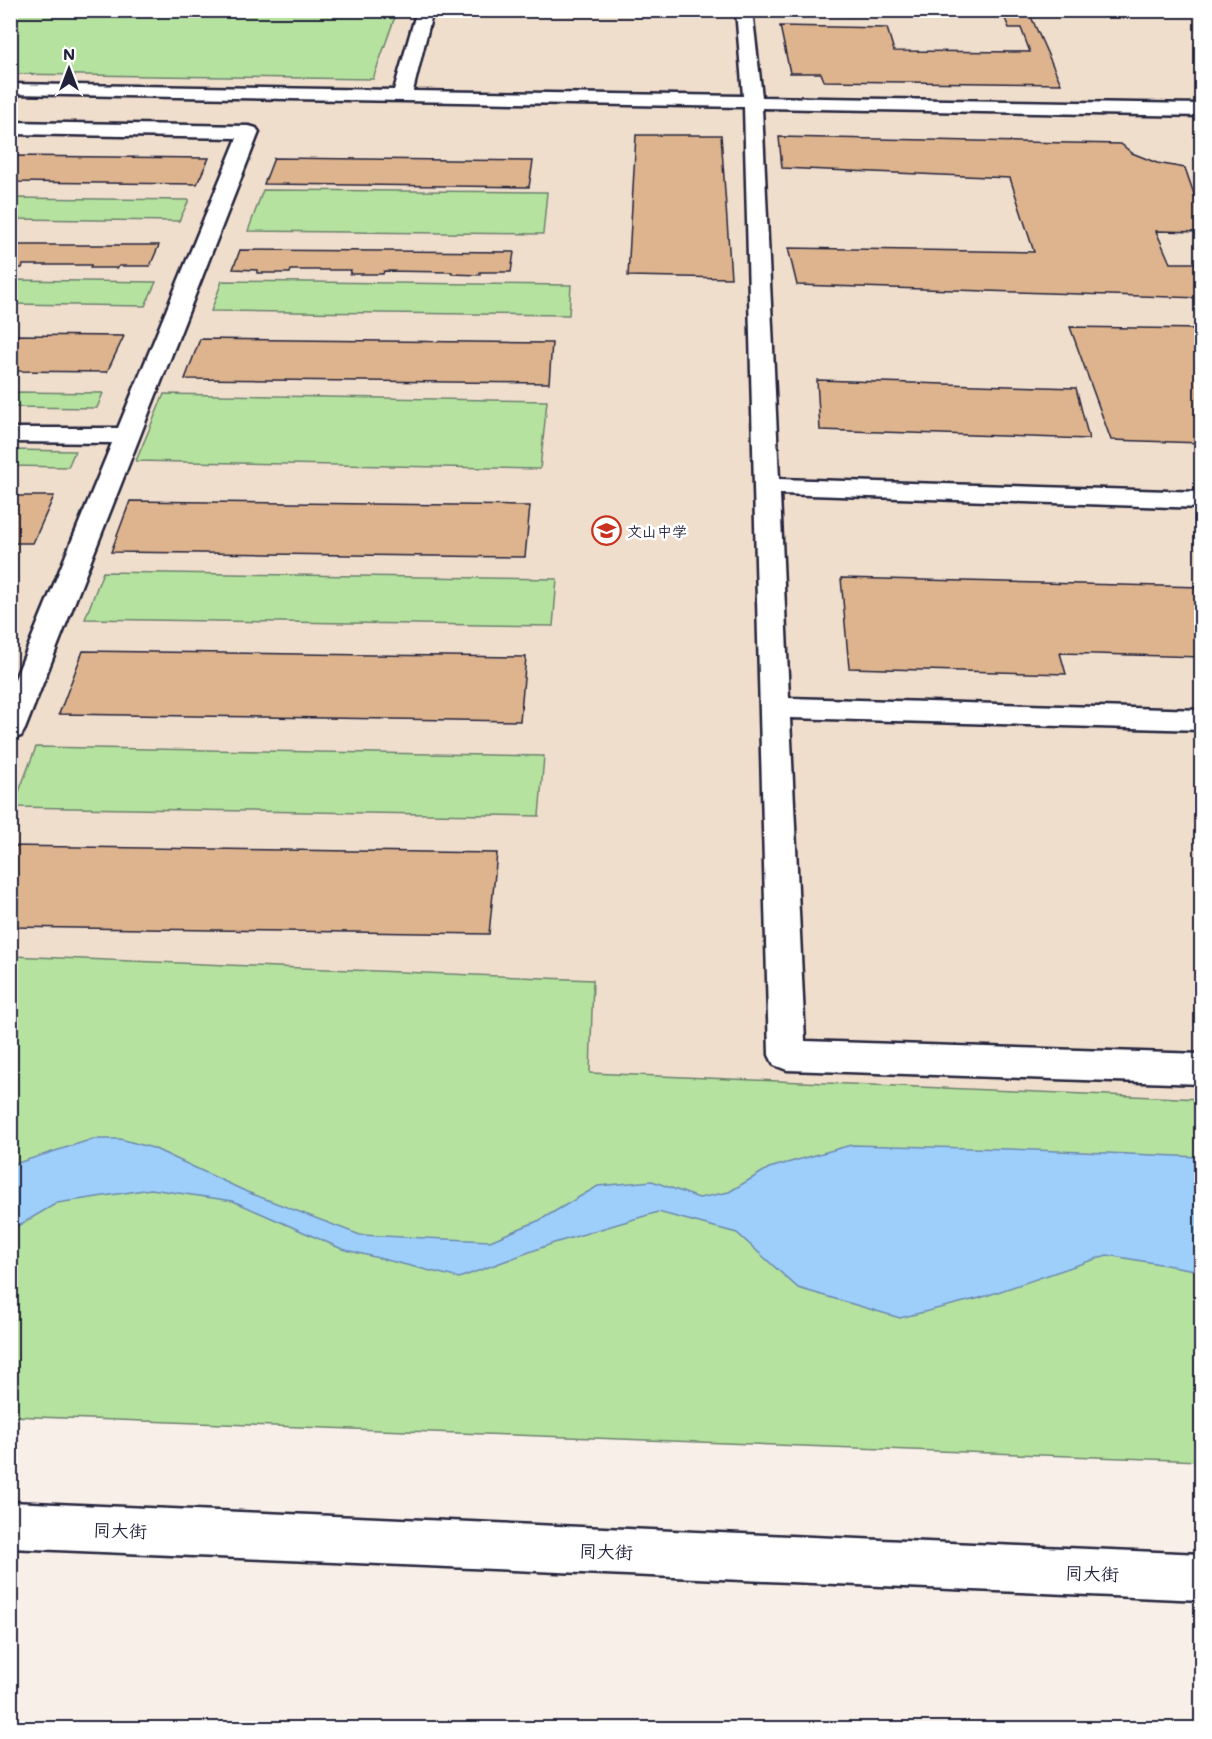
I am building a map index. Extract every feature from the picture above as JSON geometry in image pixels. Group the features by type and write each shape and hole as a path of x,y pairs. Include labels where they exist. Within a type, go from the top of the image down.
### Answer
{"street":[{"path":"402,96 425,10"},
{"path":"744,10 753,103 787,1055 1202,1069"},
{"path":"10,89 1202,110"},
{"path":"10,128 249,132 10,729"},
{"path":"10,435 127,436"},
{"path":"766,486 1202,500"},
{"path":"774,708 1202,720"},
{"name":"同大街","path":"10,1525 1202,1577"}],"shaded area":[{"name":"文山中学","path":"11,11 1201,11 1201,1099 11,1051"}],"green space":[{"path":"11,10 397,11 373,79 11,74"},
{"path":"263,190 547,192 543,234 248,231"},
{"path":"11,198 189,200 179,221 11,219"},
{"path":"11,280 156,282 145,306 11,304"},
{"path":"222,281 571,285 569,315 211,311"},
{"path":"11,392 103,393 97,408 11,407"},
{"path":"164,394 547,401 540,469 136,461"},
{"path":"11,450 75,451 68,467 11,466"},
{"path":"103,572 557,579 553,626 85,619"},
{"path":"36,747 544,756 539,816 13,807"},
{"path":"11,956 593,980 590,1073 1201,1099 1201,1461 11,1416"}],"water":[{"path":"93,1139 120,1139 153,1148 247,1192 360,1235 490,1241 540,1220 598,1186 652,1181 699,1198 729,1192 769,1168 851,1145 1201,1157 1201,1271 1107,1255 980,1298 900,1318 798,1288 737,1233 658,1212 554,1243 459,1278 342,1249 233,1201 151,1189 57,1203 11,1230 11,1165"}],"building":[{"path":"836,10 1015,10 1016,14 854,12 854,15 850,16 836,14"},
{"path":"1015,10 1028,10 1061,84 824,81 821,73 790,73 780,26 887,28 894,51 1030,52 1021,28 1009,28 1003,14 1016,14"},
{"path":"636,135 721,135 731,278 628,276"},
{"path":"779,137 1121,144 1132,153 1157,163 1185,168 1202,217 1202,232 1156,231 1170,263 1202,263 1202,298 797,285 788,248 1034,252 1010,178 782,168"},
{"path":"10,156 209,158 197,184 10,182"},
{"path":"274,158 533,161 529,187 264,184"},
{"path":"10,245 159,245 150,266 90,268 91,265 23,265 22,268 10,268"},
{"path":"240,250 514,252 511,272 480,272 480,275 452,274 452,272 384,271 383,274 350,274 351,270 291,270 290,273 257,273 257,270 233,269"},
{"path":"1070,327 1202,329 1202,443 1111,440"},
{"path":"10,335 124,336 107,372 10,371"},
{"path":"200,339 552,343 549,383 185,379"},
{"path":"817,380 1076,388 1089,439 820,430"},
{"path":"10,496 54,496 33,543 10,543"},
{"path":"130,501 530,506 525,557 111,552"},
{"path":"841,578 1202,587 1202,657 1060,653 1066,674 849,668"},
{"path":"83,651 526,657 520,721 59,714"},
{"path":"10,846 497,853 489,934 10,927"}],"place":[{"name":"文山中学","path":"606,531"}]}
